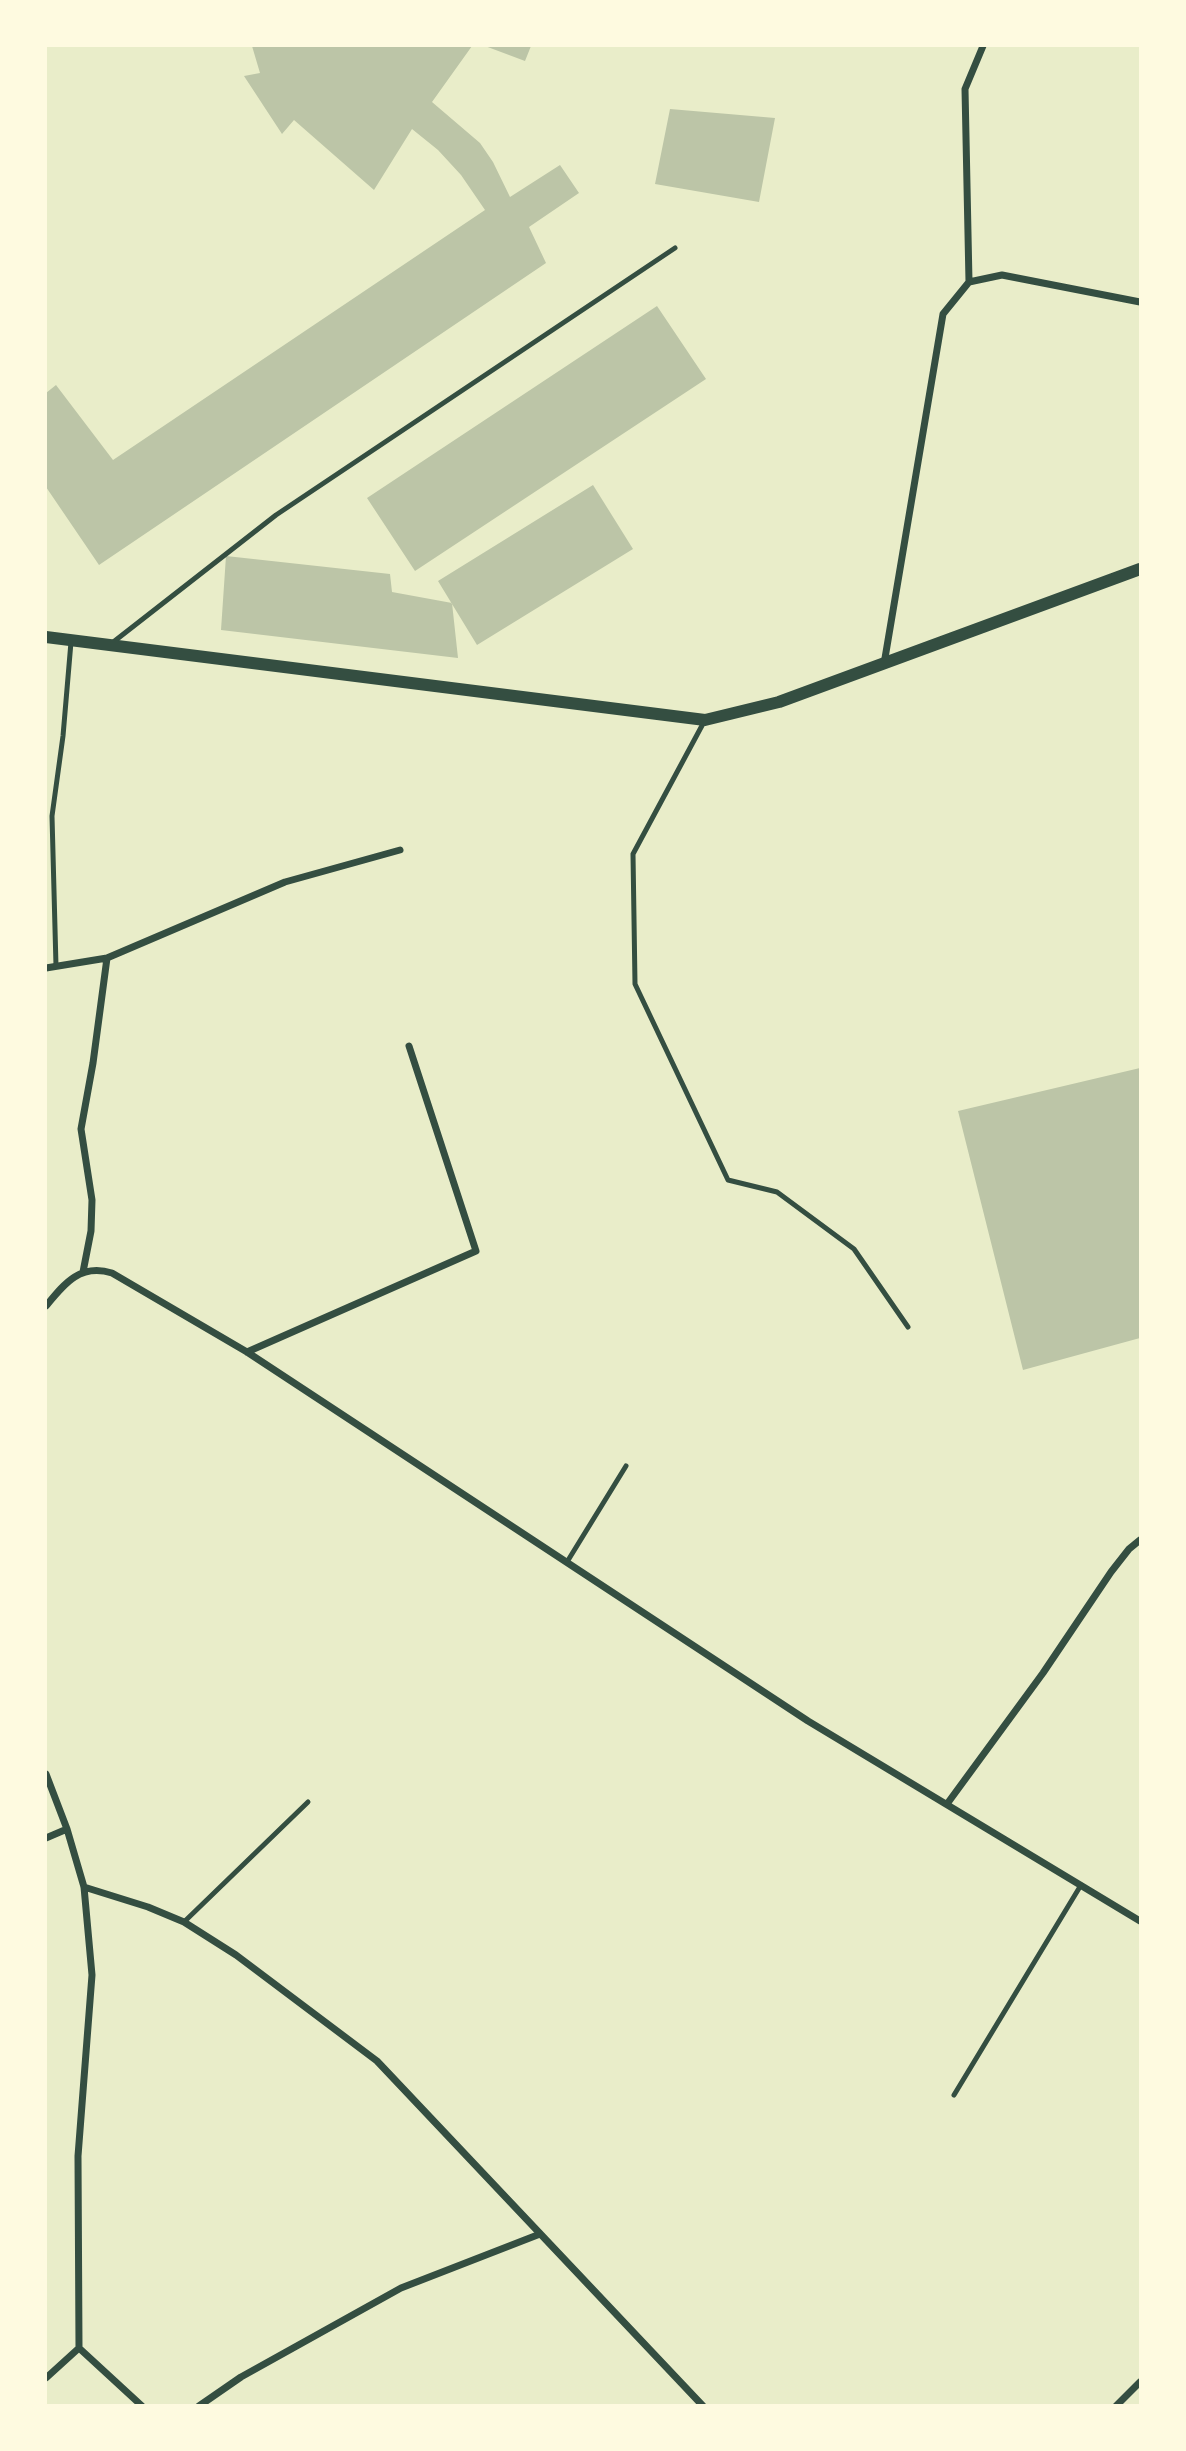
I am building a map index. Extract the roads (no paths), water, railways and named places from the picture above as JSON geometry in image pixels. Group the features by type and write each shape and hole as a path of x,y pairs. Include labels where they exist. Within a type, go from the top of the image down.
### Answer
{"street":[{"path":"970,282 965,89 982,46"},
{"path":"884,665 943,314 970,282 1002,275 1140,302"},
{"path":"46,638 705,720 779,702 1140,569"},
{"path":"46,968 107,958 285,882 400,850"},
{"path":"83,1272 92,1200 81,1129 107,958"},
{"path":"247,1352 476,1251 409,1046"},
{"path":"46,1306 64,1284 83,1272 99,1269 112,1273 247,1352 808,1721 1140,1921"},
{"path":"947,1804 1043,1673 1111,1573 1129,1549 1140,1540"},
{"path":"46,1774 67,1829 84,1886 92,1975 78,2156 79,2348 142,2406"},
{"path":"46,1838 67,1829"},
{"path":"84,1886 148,1906 184,1922 236,1955 377,2061 703,2406"},
{"path":"199,2406 241,2377 401,2288 540,2234"},
{"path":"46,2378 79,2348"},
{"path":"1116,2406 1140,2382"}],"lane":[{"path":"109,645 276,515 675,248"},
{"path":"56,966 52,816 63,736 71,640"},
{"path":"705,720 632,854 635,984 728,1180 777,1192 854,1249 908,1327"},
{"path":"567,1562 626,1466"},
{"path":"184,1922 308,1802"},
{"path":"954,2095 1081,1885"}]}
